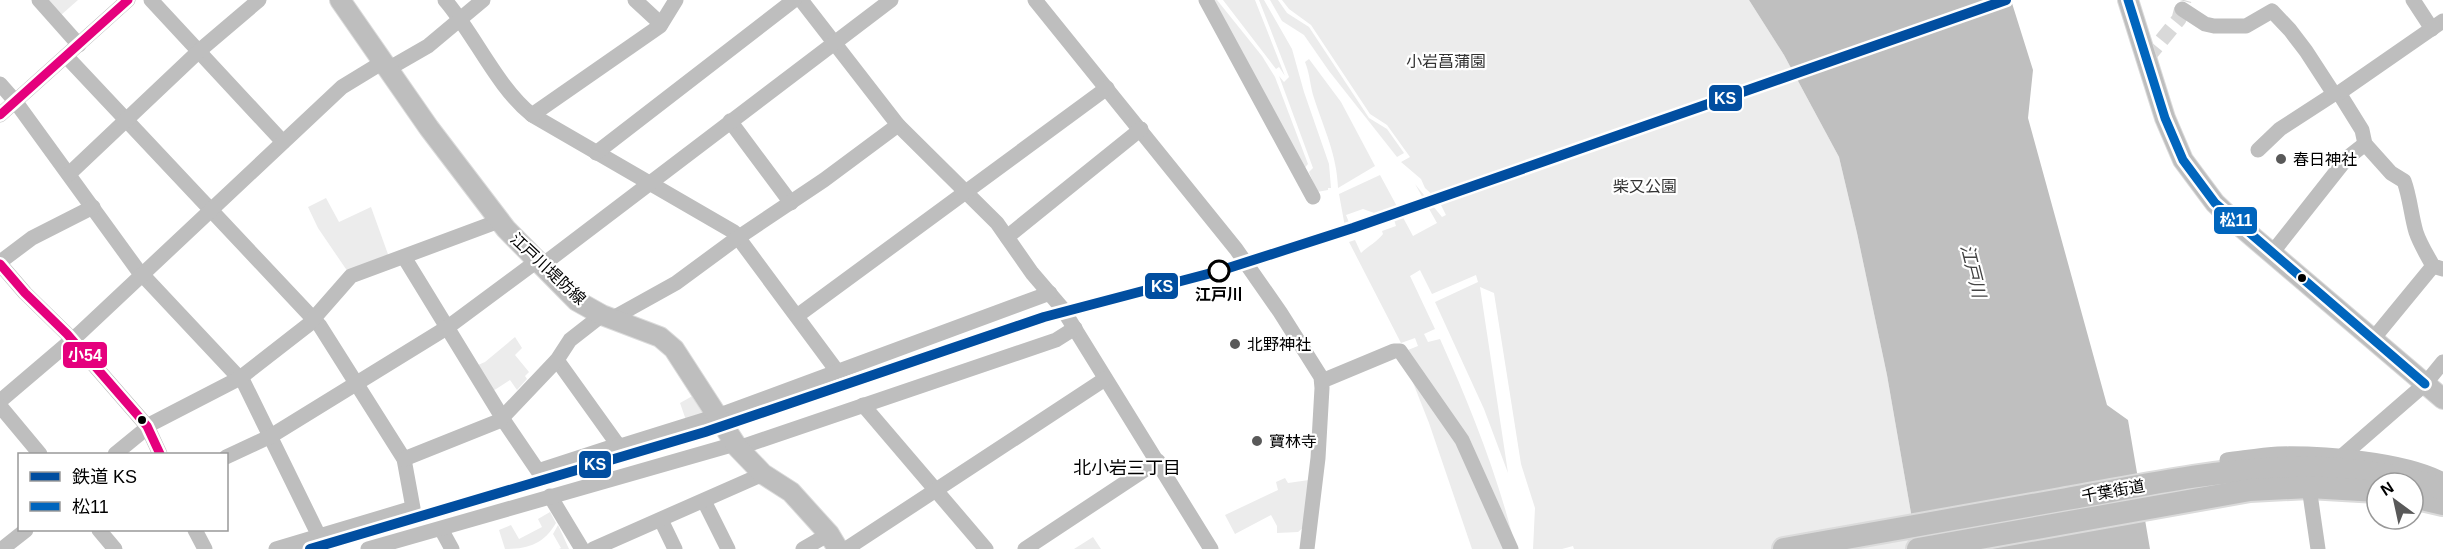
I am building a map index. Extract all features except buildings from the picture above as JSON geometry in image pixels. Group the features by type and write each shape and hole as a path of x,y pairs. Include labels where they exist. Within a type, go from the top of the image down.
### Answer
{"highway":[{"name":"千葉街道","path":"1784,549 2184,478 2257,468 2314,467 2354,470 2413,479 2443,489"},
{"name":"千葉街道","path":"1918,549 2250,490 2309,487 2365,490"},
{"path":"2425,499 2443,504"}],"main road":[{"name":"江戸川堤防線","path":"340,0 385,66 499,222 578,301 607,316 660,337 674,349 736,446 763,474 791,492 833,542"},
{"path":"2128,0 2165,118 2183,160 2215,202 2443,399"}],"street":[{"path":"39,0 79,45"},
{"path":"0,115 128,0"},
{"path":"151,0 283,142"},
{"path":"69,174 199,51 259,0"},
{"path":"445,0 461,19 517,103 532,115 740,237 837,371"},
{"path":"0,401 72,339 342,87 429,46 483,0"},
{"path":"635,0 661,24"},
{"path":"532,115 661,24 676,0"},
{"path":"596,153 794,0"},
{"path":"801,0 898,125 997,223 1032,273 1050,293 1075,328 1211,549"},
{"path":"228,456 271,436 447,327 648,183 891,0"},
{"path":"1035,0 1141,129 1258,278 1322,381 1318,459 1307,549"},
{"path":"1206,0 1313,197"},
{"path":"2258,150 2286,124 2438,25 2413,0"},
{"path":"2182,9 2205,24 2246,26 2274,6 2362,130 2365,144 2391,173 2404,181 2412,204 2416,232 2438,268 2373,339"},
{"path":"66,56 320,326 404,459 413,508 276,549"},
{"path":"0,84 15,101 142,274 240,378 319,536"},
{"path":"797,316 1107,88"},
{"path":"730,121 791,203"},
{"path":"404,459 502,418 557,360 570,340 607,316 676,283 898,125"},
{"path":"1007,237 1141,129"},
{"path":"2272,253 2347,158 2365,144"},
{"path":"93,207 32,238 0,263 25,293 72,339 147,426 160,453"},
{"path":"116,453 147,426 240,378 314,320 351,276 499,222"},
{"path":"404,257 502,418 538,471 717,416 1050,293"},
{"path":"368,549 550,496 736,446 1056,340 1075,328"},
{"path":"1322,381 1394,351 1400,351 1462,440 1511,549"},
{"path":"557,360 618,445"},
{"path":"2341,458 2425,384 2443,362"},
{"path":"846,549 1105,379"},
{"path":"0,405 39,453"},
{"path":"863,405 934,491 986,549"},
{"path":"2227,460 2278,454 2341,458 2398,465 2443,480"},
{"path":"1025,549 1158,461"},
{"path":"593,549 763,474"},
{"path":"2309,487 2318,549"},
{"path":"550,496 582,549"},
{"path":"704,501 728,549"},
{"path":"661,520 675,549"},
{"path":"441,529 452,549"},
{"path":"2,549 25,531"},
{"path":"100,531 115,549"},
{"path":"195,531 202,548"},
{"path":"803,549 833,542"}],"green space":[{"path":"47,0 78,0 61,15"},
{"path":"1210,0 1217,0 1262,56 1275,77 1308,164 1303,170"},
{"path":"1223,0 1255,0 1285,76 1279,67 1276,69"},
{"path":"1259,0 1264,0 1292,49 1329,164 1331,188 1328,190 1317,192 1309,172 1313,168 1279,76 1284,82 1289,77"},
{"path":"1270,0 1278,0 1287,13 1309,27 1369,118 1387,129 1404,153 1397,157 1329,71 1304,35 1282,21"},
{"name":"柴又公園","path":"1282,0 1749,0 1784,55 1839,157 1887,375 1915,536 1915,549 1574,549 1573,546 1562,549 1533,549 1535,508 1521,464 1494,293 1480,287 1508,473 1484,409 1435,302 1478,282 1476,275 1432,294 1420,270 1410,276 1435,329 1424,334 1428,342 1440,339 1492,469 1516,549 1408,350 1418,346 1415,338 1401,343 1349,242 1355,240 1361,253 1381,237 1382,231 1396,226 1391,210 1377,214 1363,209 1346,215 1350,225 1345,227 1339,194 1380,175 1413,236 1437,223 1415,184 1442,217 1446,215 1439,201 1425,188 1421,179 1401,162 1410,157 1387,125 1370,114 1311,25 1289,9"},
{"path":"1309,59 1341,102 1375,166 1338,188 1333,153 1314,98 1305,62"},
{"path":"326,198 339,222 371,207 389,257 348,272 318,228 308,207"},
{"path":"515,337 522,348 515,355 529,372 525,376 527,379 517,390 510,380 493,391 478,365 485,362"},
{"path":"1408,370 1459,443 1507,549 1472,549 1429,423"},
{"path":"696,394 706,417 687,423 680,403"},
{"path":"1285,478 1288,483 1309,480 1305,526 1298,532 1277,533 1277,526 1271,515 1235,534 1225,515 1278,490 1276,482"},
{"path":"550,512 556,523 546,536 535,544 505,549 499,530 511,525 519,539 542,527 538,519"},
{"path":"558,525 569,549 559,549 561,548 553,534"},
{"path":"1093,537 1101,549 1074,549"}],"water":[{"path":"1749,0 2011,0 2033,70 2028,118 2107,405 2128,420 2150,549 1915,549 1915,536 1887,375 1839,157 1784,55"}],"tunnel":[{"path":"2147,58 2179,19 2184,0"}],"rail line":[{"name":"KS","path":"310,549 705,432 1044,317 1219,271 1353,228 2006,0"}],"transit line":[{"name":"小54","path":"0,115 128,0"},
{"name":"松11","path":"2128,0 2165,118 2183,160 2215,203 2425,384"},
{"name":"小54","path":"0,264 25,293 67,334 147,426 160,453"}],"place":[{"name":"春日神社","path":"2281,159"},
{"name":"江戸川","path":"1219,271"},
{"name":"北野神社","path":"1235,344"},
{"name":"寶林寺","path":"1257,441"}],"district":[{"name":"北小岩三丁目","path":"1127,468"}],"park label":[{"name":"小岩菖蒲園","path":"1446,61"}]}
